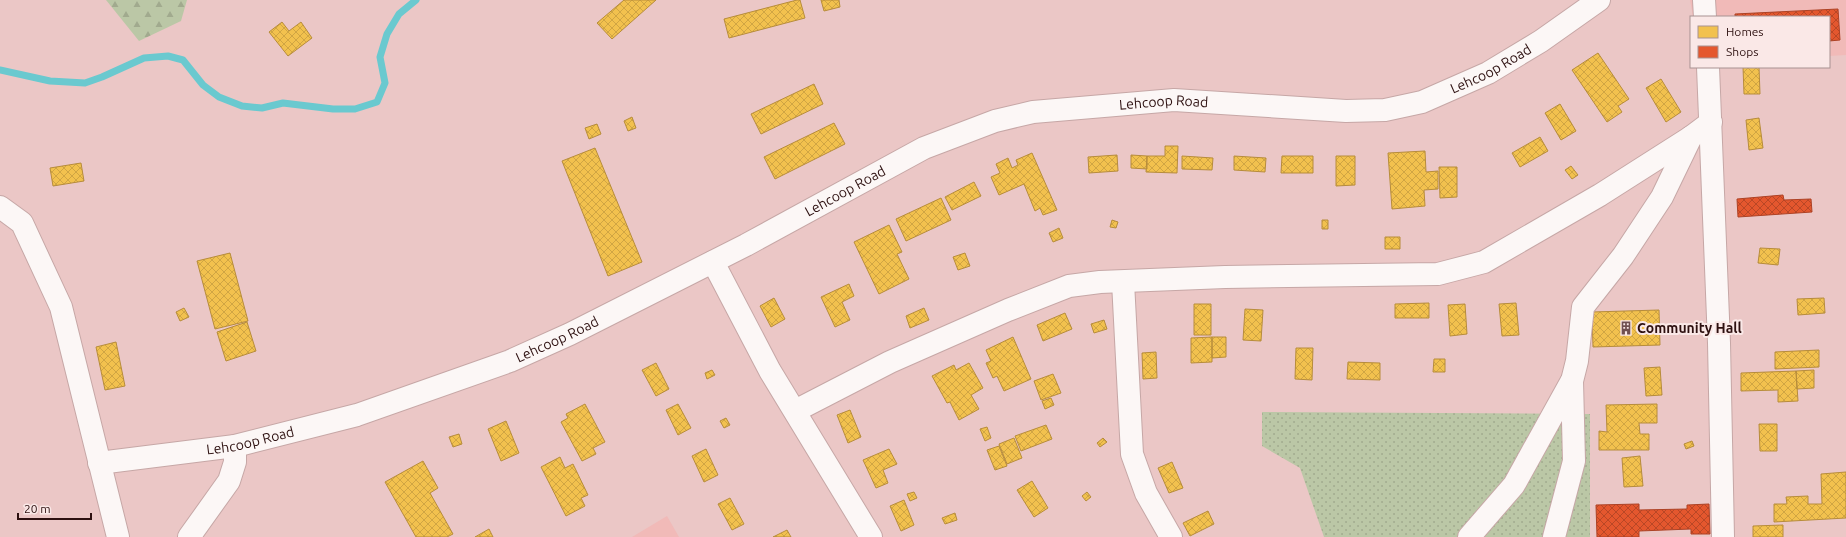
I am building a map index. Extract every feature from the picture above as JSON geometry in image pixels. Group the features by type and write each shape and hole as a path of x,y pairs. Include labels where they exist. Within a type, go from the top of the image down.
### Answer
{"street":[{"name":"Lehcoop Road","path":"99,463 235,446 357,415 510,361 570,334 713,262 924,148 995,121 1033,112 1174,100 1346,111 1385,110 1422,102 1488,73 1541,41 1600,0"},
{"path":"1704,0 1705,16"},
{"path":"1708,68 1719,343 1723,537"},
{"path":"795,411 890,362 1008,310 1069,286 1100,282 1225,277 1438,274 1484,262 1600,195 1691,137 1711,122"},
{"path":"1469,537 1514,485 1572,381 1577,361 1583,307 1623,256 1662,197 1691,137"},
{"path":"0,207 22,222 61,307 118,537"},
{"path":"713,262 770,371 871,537"},
{"path":"1123,282 1132,454 1146,492 1171,537"},
{"path":"1554,537 1574,461 1572,381"},
{"path":"189,537 229,481 235,462 235,446"}],"shaded area":[{"path":"1690,0 1846,0 1846,55 1830,56 1830,16 1693,16"},
{"path":"667,516 679,537 632,537"}],"green space":[{"path":"106,0 187,0 181,21 139,41"},
{"path":"1262,412 1590,414 1590,537 1324,537 1300,468 1262,446"}],"building: Homes":[{"path":"624,0 656,0 612,39 597,23"},
{"path":"800,0 805,18 729,38 724,19"},
{"path":"821,0 839,0 840,7 824,11"},
{"path":"282,22 289,31 301,22 312,38 288,56 269,32"},
{"path":"1598,53 1629,99 1618,106 1622,112 1607,122 1572,70"},
{"path":"1743,68 1759,68 1760,94 1744,94"},
{"path":"1661,79 1681,112 1666,122 1646,88"},
{"path":"814,84 823,104 761,134 751,114"},
{"path":"1560,104 1576,131 1561,140 1545,113"},
{"path":"632,117 636,128 628,131 624,121"},
{"path":"1759,118 1763,148 1749,150 1746,120"},
{"path":"834,123 845,144 775,179 764,157"},
{"path":"597,124 601,134 589,139 585,128"},
{"path":"1540,137 1548,151 1520,167 1512,153"},
{"path":"1165,146 1178,146 1177,173 1146,172 1147,156 1165,156"},
{"path":"595,148 642,262 608,276 562,161"},
{"path":"1425,151 1426,172 1438,171 1438,189 1424,190 1425,206 1392,209 1388,153"},
{"path":"1032,153 1057,210 1043,215 1040,208 1035,211 1024,184 999,195 991,177 1000,173 996,164 1008,158 1012,168 1018,165 1016,160"},
{"path":"1117,155 1118,171 1089,173 1088,157"},
{"path":"1131,155 1147,156 1147,169 1131,168"},
{"path":"1182,156 1213,158 1212,170 1182,169"},
{"path":"1234,156 1266,158 1265,172 1234,170"},
{"path":"1282,156 1313,156 1313,173 1281,173"},
{"path":"1336,156 1355,156 1355,185 1336,186"},
{"path":"81,163 84,181 53,186 50,168"},
{"path":"1571,166 1578,175 1572,179 1565,170"},
{"path":"1439,167 1457,167 1457,197 1440,198"},
{"path":"974,182 981,196 952,210 945,197"},
{"path":"941,198 951,220 906,241 896,219"},
{"path":"1112,220 1118,222 1116,228 1110,227"},
{"path":"1322,220 1328,220 1328,229 1322,229"},
{"path":"889,225 902,252 897,254 909,279 879,294 854,242"},
{"path":"1059,228 1063,238 1053,242 1049,233"},
{"path":"1385,237 1400,237 1400,249 1385,249"},
{"path":"1760,248 1780,249 1778,265 1758,263"},
{"path":"230,253 248,321 215,329 197,261"},
{"path":"965,253 970,266 958,270 953,257"},
{"path":"849,284 854,296 842,302 850,320 835,327 821,297"},
{"path":"774,298 785,319 771,327 760,306"},
{"path":"1824,298 1825,313 1798,315 1797,299"},
{"path":"1429,303 1429,318 1395,318 1395,304"},
{"path":"1516,303 1519,335 1502,336 1499,304"},
{"path":"1194,304 1211,304 1211,335 1194,335"},
{"path":"1465,304 1467,334 1450,336 1448,305"},
{"path":"184,308 189,317 180,321 176,312"},
{"path":"924,308 929,320 910,328 906,316"},
{"path":"1245,309 1263,310 1261,341 1243,340"},
{"name":"Community Hall","path":"1659,310 1660,345 1593,347 1592,312"},
{"path":"1065,313 1072,329 1043,341 1037,325"},
{"path":"1104,320 1107,329 1094,333 1091,324"},
{"path":"247,322 256,351 226,361 217,332"},
{"path":"1013,337 1031,379 1004,391 997,376 993,378 986,363 991,361 986,350"},
{"path":"1212,337 1226,337 1226,357 1212,358"},
{"path":"1212,337 1212,362 1191,363 1191,338"},
{"path":"116,342 125,386 105,390 96,347"},
{"path":"1296,348 1313,348 1312,380 1295,379"},
{"path":"1819,350 1819,367 1775,369 1775,352"},
{"path":"1156,352 1157,378 1143,379 1142,353"},
{"path":"1434,359 1445,359 1445,372 1433,372"},
{"path":"1348,362 1380,363 1380,380 1347,379"},
{"path":"656,363 669,389 656,396 642,370"},
{"path":"969,363 983,388 971,395 979,409 959,420 950,402 947,403 932,376 954,365 956,370"},
{"path":"1660,367 1662,395 1646,396 1644,368"},
{"path":"712,370 715,375 707,379 705,373"},
{"path":"1814,370 1814,388 1797,389 1796,371"},
{"path":"1796,371 1798,401 1778,402 1778,390 1741,391 1741,373"},
{"path":"1053,374 1061,393 1041,400 1034,381"},
{"path":"1051,398 1054,405 1045,409 1042,401"},
{"path":"585,404 605,442 593,448 596,454 582,461 561,422 568,418 566,414"},
{"path":"678,404 691,428 678,435 666,410"},
{"path":"1657,404 1657,423 1639,423 1640,434 1649,434 1649,450 1599,450 1599,431 1607,432 1606,405"},
{"path":"850,410 861,437 848,443 837,415"},
{"path":"726,418 730,425 724,428 720,421"},
{"path":"506,421 519,453 501,461 488,429"},
{"path":"1759,424 1777,424 1777,451 1760,451"},
{"path":"1046,425 1052,439 1021,451 1015,436"},
{"path":"987,427 991,438 985,441 980,429"},
{"path":"459,434 462,444 453,447 449,437"},
{"path":"1014,438 1022,458 1007,464 999,444"},
{"path":"1103,438 1107,442 1100,447 1097,443"},
{"path":"1692,441 1694,446 1686,449 1684,444"},
{"path":"999,446 1007,466 995,470 987,450"},
{"path":"706,449 718,475 704,482 692,456"},
{"path":"889,449 897,464 883,470 888,483 876,488 863,460"},
{"path":"1640,456 1643,486 1624,487 1622,458"},
{"path":"560,457 565,468 573,464 588,495 581,498 585,506 566,516 541,467"},
{"path":"423,461 438,488 430,493 453,534 447,537 416,537 385,482"},
{"path":"1172,462 1183,488 1169,493 1158,468"},
{"path":"1846,472 1846,518 1774,522 1774,504 1787,504 1786,497 1808,496 1808,504 1822,504 1821,474"},
{"path":"1032,481 1048,508 1034,517 1017,490"},
{"path":"914,492 917,498 910,501 907,494"},
{"path":"1087,492 1091,497 1086,501 1082,496"},
{"path":"730,498 744,524 732,530 718,504"},
{"path":"904,500 914,525 901,531 890,506"},
{"path":"1208,511 1214,524 1190,536 1183,523"},
{"path":"955,513 957,520 945,524 942,518"},
{"path":"1783,525 1783,537 1753,537 1753,526"},
{"path":"489,529 493,537 475,537"},
{"path":"787,530 791,537 773,537"}],"building: Shops":[{"path":"1838,9 1840,40 1830,41 1830,16 1735,16 1735,14"},
{"path":"1783,195 1784,200 1811,199 1812,212 1738,217 1737,199"},
{"path":"1639,504 1639,510 1687,509 1687,505 1709,504 1710,534 1691,534 1691,529 1639,531 1639,537 1597,537 1596,505"}],"waterway":[{"path":"0,70 50,81 85,83 144,58 168,56 183,60 203,85 219,97 242,106 262,108 283,103 333,109 355,109 377,102 385,83 380,57 387,34 399,14 416,0"}],"place":[{"name":"Community Hall","path":"1626,328"}]}
